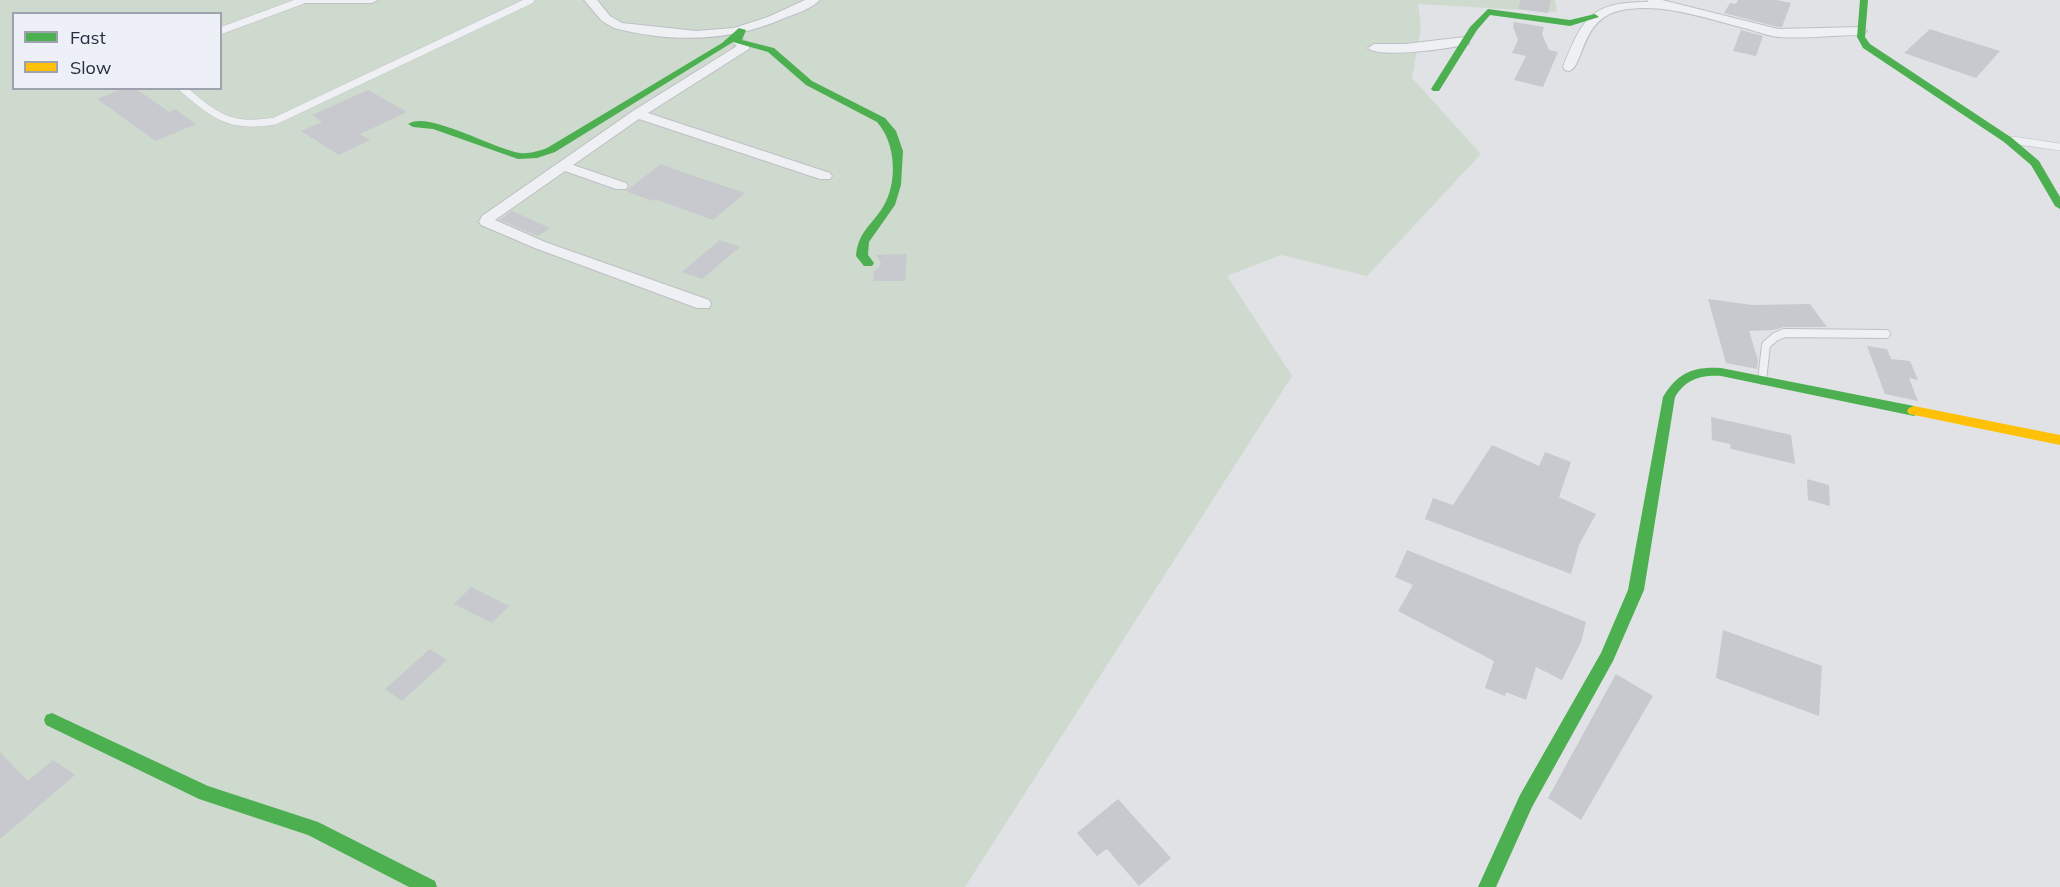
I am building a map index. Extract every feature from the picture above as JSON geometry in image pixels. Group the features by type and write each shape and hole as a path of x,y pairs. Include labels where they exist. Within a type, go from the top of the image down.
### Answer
{"street":[{"path":"300,0 372,0"},
{"path":"590,0 611,22 624,26 704,35 740,36 771,50 809,83 881,120 891,131 898,151 896,185 890,205 864,242 862,256 868,263"},
{"path":"413,124 434,126 518,156 537,155 551,150 740,36 814,0"},
{"path":"1864,0 1861,31 1866,46 1924,82 2008,140 2035,163 2060,206"},
{"path":"1569,67 1585,28 1603,11 1658,2 1778,33 1861,31"},
{"path":"1436,89 1466,41 1488,12 1570,23 1595,17"},
{"path":"702,304 540,245 486,222 487,219 638,114 745,46 740,36"},
{"path":"1388,57 1375,48 1466,41"},
{"path":"638,114 708,140 825,176"},
{"path":"562,166 621,186"},
{"path":"1487,887 1526,801 1589,690 1630,607 1643,556 1669,397 1676,383 1688,374 1702,370 2060,440"},
{"path":"52,720 206,793 312,828 428,887"}],"lane":[{"path":"222,30 300,0"},
{"path":"185,90 229,123 249,126 275,121 531,0"},
{"path":"2008,140 2060,147"},
{"path":"1762,380 1764,346 1771,338 1784,333 1886,334"}],"shaded area":[{"path":"0,0 1555,0 1557,12 1418,4 1421,27 1412,78 1481,154 1367,276 1281,255 1227,276 1292,376 965,887 0,887"}],"building":[{"path":"1521,0 1551,0 1548,13 1518,9"},
{"path":"1738,0 1777,0 1791,3 1782,27 1778,27 1724,13 1730,3 1736,4"},
{"path":"1514,22 1544,27 1542,34 1549,50 1558,52 1543,87 1514,80 1526,56 1512,53 1518,40 1513,27"},
{"path":"1930,29 2000,51 1976,78 1904,53"},
{"path":"1741,30 1763,36 1756,56 1733,51"},
{"path":"119,90 138,90 169,112 175,109 196,124 156,141 97,99"},
{"path":"368,90 407,112 360,134 370,140 339,155 301,131 322,122 312,115"},
{"path":"661,164 745,193 713,220 626,191"},
{"path":"512,211 550,228 538,236 500,220"},
{"path":"720,240 740,247 702,279 682,272"},
{"path":"907,254 905,281 873,281 874,271 881,263 876,255"},
{"path":"1708,299 1752,305 1810,304 1827,327 1784,327 1774,330 1749,331 1758,360 1757,369 1726,363"},
{"path":"1867,346 1887,349 1891,359 1910,361 1918,380 1909,378 1918,401 1885,394"},
{"path":"1711,417 1791,435 1795,464 1731,449 1730,444 1712,440"},
{"path":"1492,445 1539,466 1545,452 1571,462 1559,497 1596,514 1579,545 1571,574 1425,519 1433,498 1453,505"},
{"path":"1807,479 1829,485 1830,506 1808,500"},
{"path":"1407,550 1586,622 1581,642 1562,680 1536,667 1526,700 1506,692 1505,696 1485,688 1494,661 1398,611 1413,585 1395,577"},
{"path":"471,587 509,606 492,623 454,604"},
{"path":"1723,630 1822,666 1819,716 1716,678"},
{"path":"430,649 447,660 402,701 385,689"},
{"path":"1616,674 1653,696 1581,820 1548,798"},
{"path":"0,752 28,781 53,760 75,775 0,839"},
{"path":"1118,799 1171,858 1139,886 1107,849 1097,856 1077,833"}],"traffic: fast":[{"path":"1864,0 1861,37 1866,46 2008,140 2035,163 2060,206"},
{"path":"1436,89 1473,29 1488,12 1570,23 1595,17"},
{"path":"413,124 434,126 518,156 537,155 551,150 725,45 742,30 737,41 771,50 809,83 881,120 891,131 898,151 896,185 890,205 863,242 862,256 868,263"},
{"path":"1487,887 1526,801 1607,656 1636,590 1669,397 1679,383 1684,378 1697,373 1721,372 1914,411"},
{"path":"52,720 205,793 312,828 428,887"}],"traffic: slow":[{"path":"1914,411 2060,440"}]}
